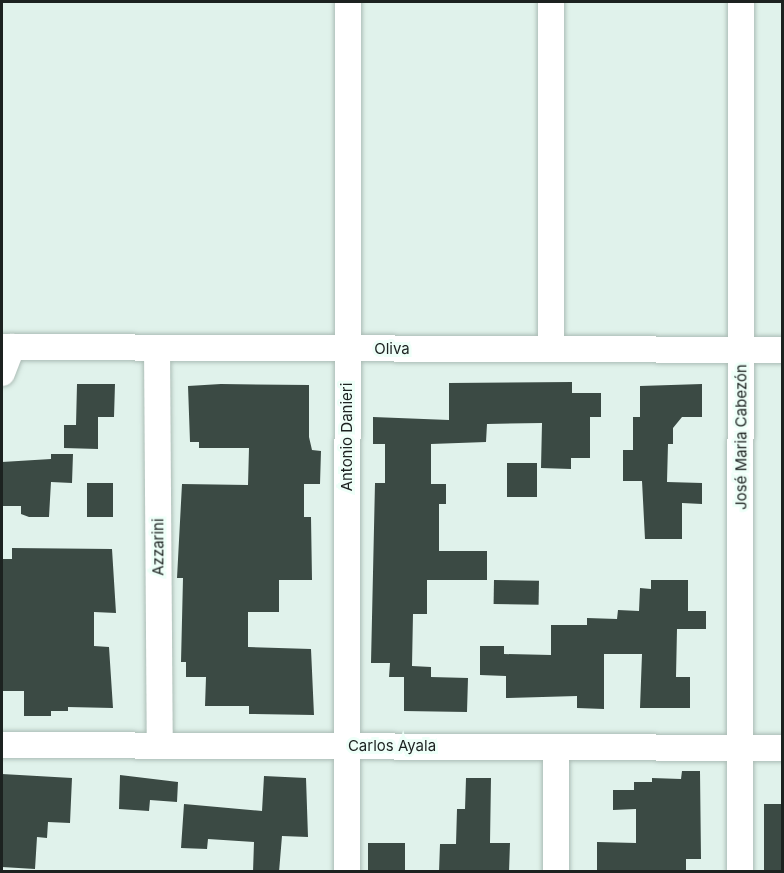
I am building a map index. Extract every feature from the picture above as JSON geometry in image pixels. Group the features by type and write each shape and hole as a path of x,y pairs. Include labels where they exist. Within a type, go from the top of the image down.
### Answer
{"street":[{"name":"Antonio Danieri","path":"347,872 348,2"},
{"path":"551,2 551,349"},
{"name":"José Maria Cabezón","path":"740,872 741,2"},
{"name":"Oliva","path":"7,347 783,350"},
{"path":"2,373 7,347"},
{"name":"Azzarini","path":"157,348 160,746"},
{"name":"Carlos Ayala","path":"2,745 783,748"},
{"path":"556,747 556,872"}],"building":[{"path":"572,382 572,393 601,393 601,417 590,417 590,458 571,458 571,469 541,468 542,423 487,424 486,442 431,444 431,484 446,484 446,504 439,504 439,551 487,551 487,580 427,580 427,614 413,614 412,666 431,667 431,677 468,678 467,712 404,711 404,677 389,677 390,663 371,663 375,483 385,483 385,444 373,444 373,417 449,420 449,383"},
{"path":"77,384 115,384 114,417 98,417 98,449 64,448 64,425 76,425"},
{"path":"702,384 702,417 682,417 673,428 673,444 668,444 667,482 702,483 702,504 682,503 682,539 645,539 642,481 623,481 623,450 633,450 633,417 640,417 640,386"},
{"path":"309,385 309,437 312,450 321,451 320,484 304,484 304,517 311,517 312,580 279,580 279,612 248,612 248,647 311,649 314,715 249,714 249,706 205,706 206,677 186,677 186,662 181,662 183,578 177,578 182,484 248,485 249,448 199,448 199,442 190,442 188,386"},
{"path":"51,454 73,454 72,483 51,482 49,517 29,517 21,514 21,506 2,506 2,462 51,459"},
{"path":"507,463 537,463 537,497 507,497"},
{"path":"87,483 113,483 113,517 87,517"},
{"path":"12,548 112,549 116,613 94,612 94,646 109,647 113,708 68,707 68,711 51,711 51,716 24,716 24,691 2,691 2,559 12,559"},
{"path":"494,580 539,581 539,605 494,604"},
{"path":"651,580 688,580 688,611 706,611 706,629 677,629 676,677 690,677 690,708 640,708 642,654 604,654 604,709 577,708 577,696 506,698 506,676 480,675 480,646 504,646 504,654 551,655 551,625 587,625 587,618 617,619 618,610 639,611 640,588 651,589"},
{"path":"682,771 700,771 701,859 686,859 686,872 597,872 597,842 636,843 636,809 613,810 613,790 634,790 634,782 652,782 652,778 681,779"},
{"path":"2,774 72,778 70,823 48,822 47,838 37,837 35,869 2,867"},
{"path":"120,775 178,782 177,802 150,800 149,811 119,809"},
{"path":"264,776 306,778 308,837 282,836 279,872 253,872 254,842 208,839 207,849 181,848 184,804 262,811"},
{"path":"466,778 491,778 490,843 510,843 509,872 439,872 440,844 456,844 457,809 465,809"},
{"path":"764,804 782,804 782,871 764,871"},
{"path":"368,843 405,843 405,872 368,872"}]}
